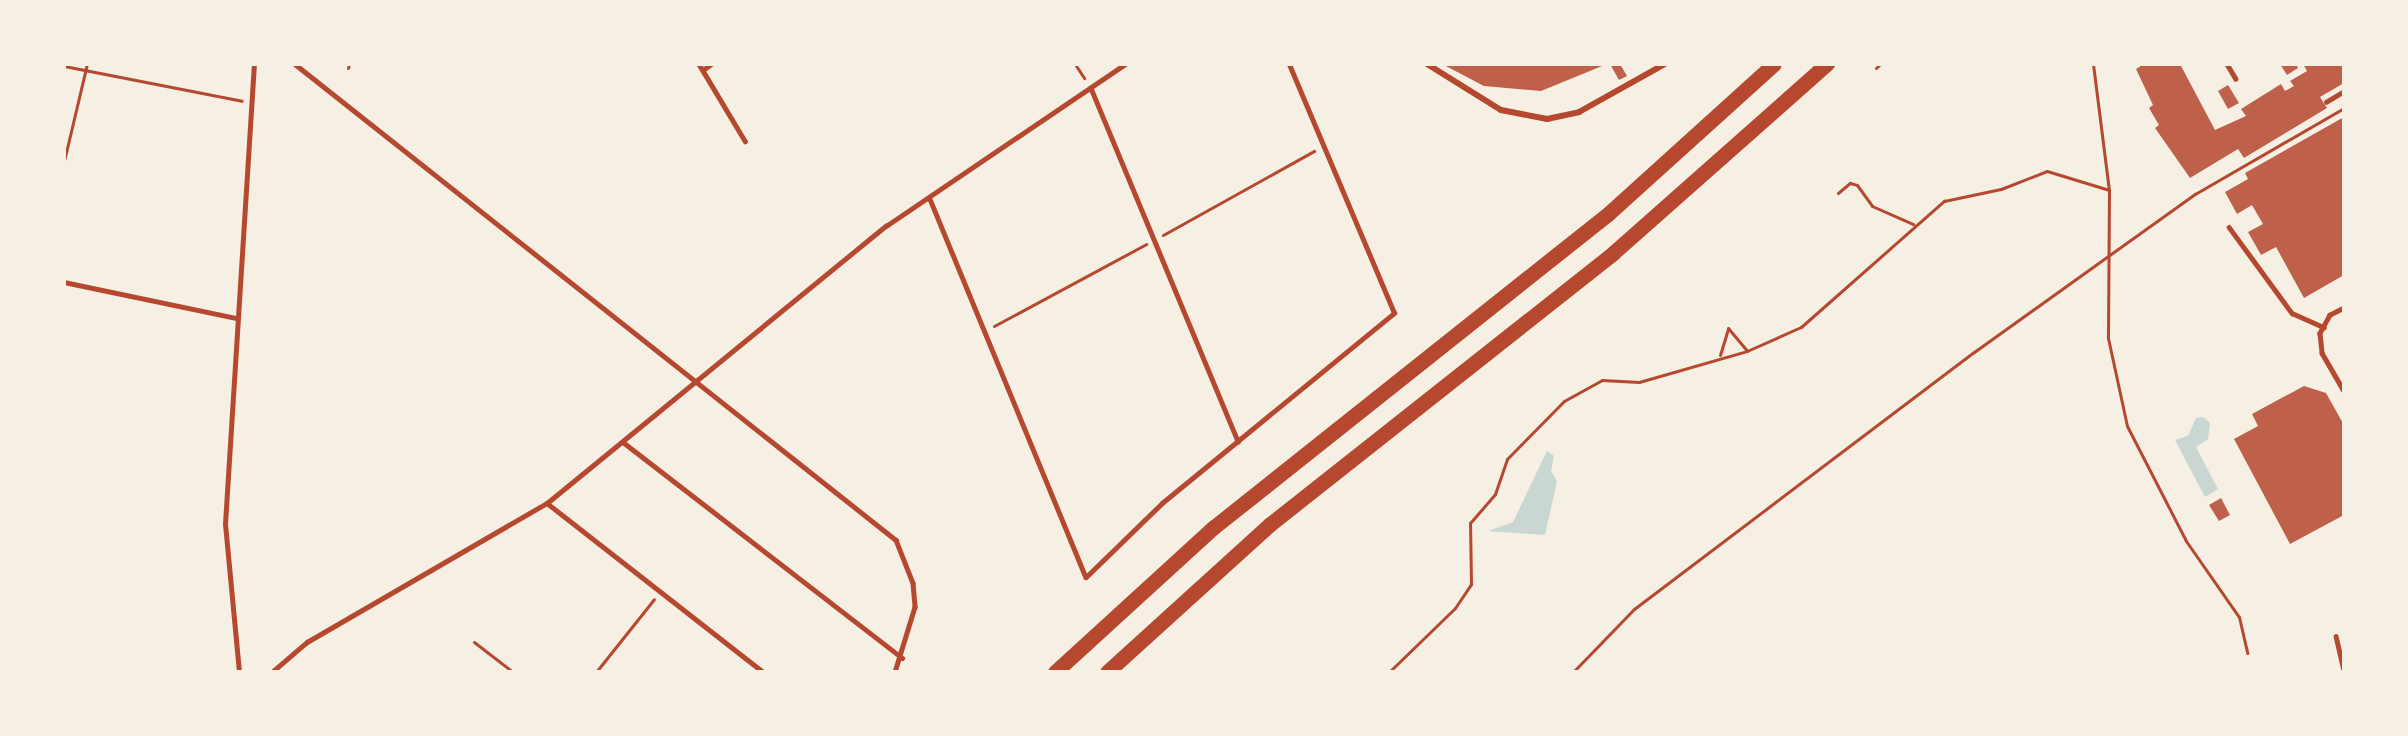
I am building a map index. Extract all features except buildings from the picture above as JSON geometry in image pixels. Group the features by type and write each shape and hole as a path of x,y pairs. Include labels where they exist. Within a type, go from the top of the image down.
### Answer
{"highway":[{"path":"1054,672 1214,527 1609,213 1774,64"},
{"path":"1107,672 1269,525 1613,253 1827,64"}],"street":[{"path":"1427,64 1501,110 1547,118 1580,112 1665,64"}],"lane":[{"path":"239,672 225,524 236,318 254,64"},
{"path":"295,64 701,382 896,540 913,583 915,607 902,658 895,672"},
{"path":"699,64 745,141"},
{"path":"703,70 711,64"},
{"path":"272,672 307,642 547,503 701,382 839,264 1125,64"},
{"path":"930,199 1086,577 1161,503 1394,313 1289,64"},
{"path":"2228,64 2236,79"},
{"path":"1090,88 1238,442"},
{"path":"2326,102 2343,91"},
{"path":"2229,228 2292,313 2324,327"},
{"path":"64,282 236,318"},
{"path":"2343,308 2324,327 2322,353 2343,391"},
{"path":"623,442 902,658"},
{"path":"547,503 763,672"},
{"path":"2336,636 2343,671"}],"path":[{"path":"64,161 87,64"},
{"path":"1075,64 1090,88"},
{"path":"1876,68 1880,64"},
{"path":"2092,64 2109,190 2106,260 2108,338 2127,426 2186,541 2240,617 2247,653"},
{"path":"64,66 252,103"},
{"path":"1573,672 1634,609 1974,352 2106,260 2195,194 2343,108"},
{"path":"1389,672 1455,608 1471,584 1470,523 1495,494 1507,459 1553,411 1602,380 1639,382 1720,356 1747,351 1801,327 1862,271 1880,261 1912,224 1944,201 2048,171 2109,190"},
{"path":"1838,193 1851,183 1857,185 1872,206 1912,224"},
{"path":"1720,356 1728,328 1747,351"},
{"path":"64,560 64,575"},
{"path":"596,672 661,590"},
{"path":"474,642 513,672"}],"shaded area":[{"path":"2203,417 2210,423 2208,439 2196,447 2218,489 2205,497 2175,440 2188,436 2196,418"},
{"path":"1547,451 1554,456 1551,471 1557,481 1545,535 1488,531 1513,522"}]}
